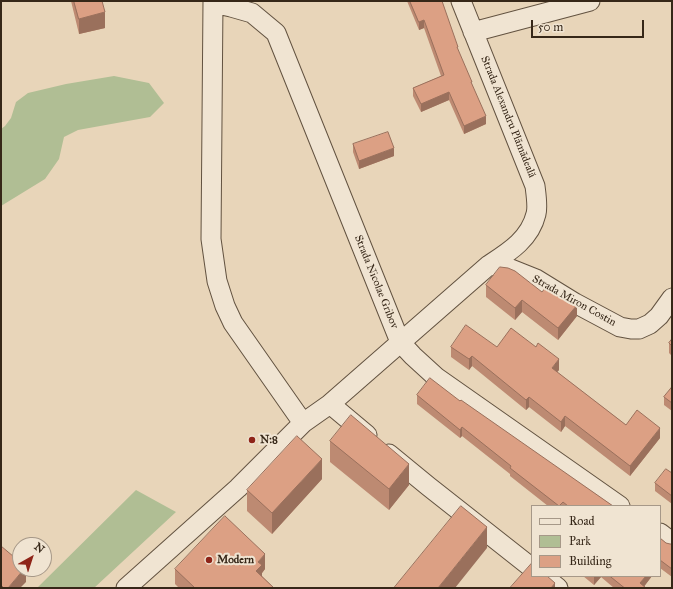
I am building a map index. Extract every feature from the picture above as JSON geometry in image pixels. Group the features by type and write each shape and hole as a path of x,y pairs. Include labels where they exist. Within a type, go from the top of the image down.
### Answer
{"street":[{"name":"Strada Alexandru Plămădeală","path":"126,588 238,488 303,423 330,404 489,265 509,252 529,233 536,213 535,186 461,1"},
{"path":"473,32 590,1"},
{"path":"213,2 211,239 217,281 225,306 233,323 303,423"},
{"name":"Strada Nicolae Gribov","path":"213,2 252,13 276,34 400,342 436,377 619,505"},
{"name":"Strada Miron Costin","path":"489,265 511,269 536,279 620,327 631,329 639,329 650,324 660,316 672,298"},
{"path":"330,404 428,486 531,567"},
{"path":"661,534 672,542"},
{"path":"544,577 558,588"}],"green space":[{"path":"114,76 149,83 164,103 150,117 78,130 64,137 59,159 45,179 1,206 1,129 11,118 16,102 28,93 66,84"},
{"path":"136,490 176,512 94,588 37,588 48,577 52,577 52,573"}],"building":[{"path":"74,1 102,1 105,12 79,19"},
{"path":"410,1 442,1 457,47 486,116 464,126 449,92 421,104 413,88 444,75 424,20 419,22"},
{"path":"388,132 394,148 359,161 353,144"},
{"path":"500,267 515,271 542,292 546,287 577,305 558,328 522,300 515,308 486,285"},
{"path":"466,325 497,347 511,328 536,347 538,343 559,359 552,368 626,425 637,410 660,428 630,466 565,416 561,422 529,397 526,400 472,356 469,359 451,347"},
{"path":"672,339 672,346 669,343"},
{"path":"430,378 460,401 461,400 612,505 567,505 563,502 558,505 510,468 511,466 462,427 460,430 417,395"},
{"path":"672,387 672,403 664,397"},
{"path":"351,415 409,464 389,489 330,441"},
{"path":"297,436 322,459 272,513 247,490"},
{"path":"666,469 672,473 672,496 655,483"},
{"path":"461,506 487,527 438,588 394,588"},
{"path":"225,516 265,554 258,562 262,565 256,571 274,588 195,588 175,569"},
{"path":"661,539 666,543 672,544 672,569 661,561"},
{"path":"1,546 12,555 12,577 17,577 8,588 4,588 1,585"},
{"path":"531,564 531,577 548,577 555,583 551,588 510,588"},
{"path":"611,577 645,577 640,583 646,588 625,588"}],"place":[{"name":"N:8","path":"252,440"},
{"name":"Modern","path":"209,560"}]}
